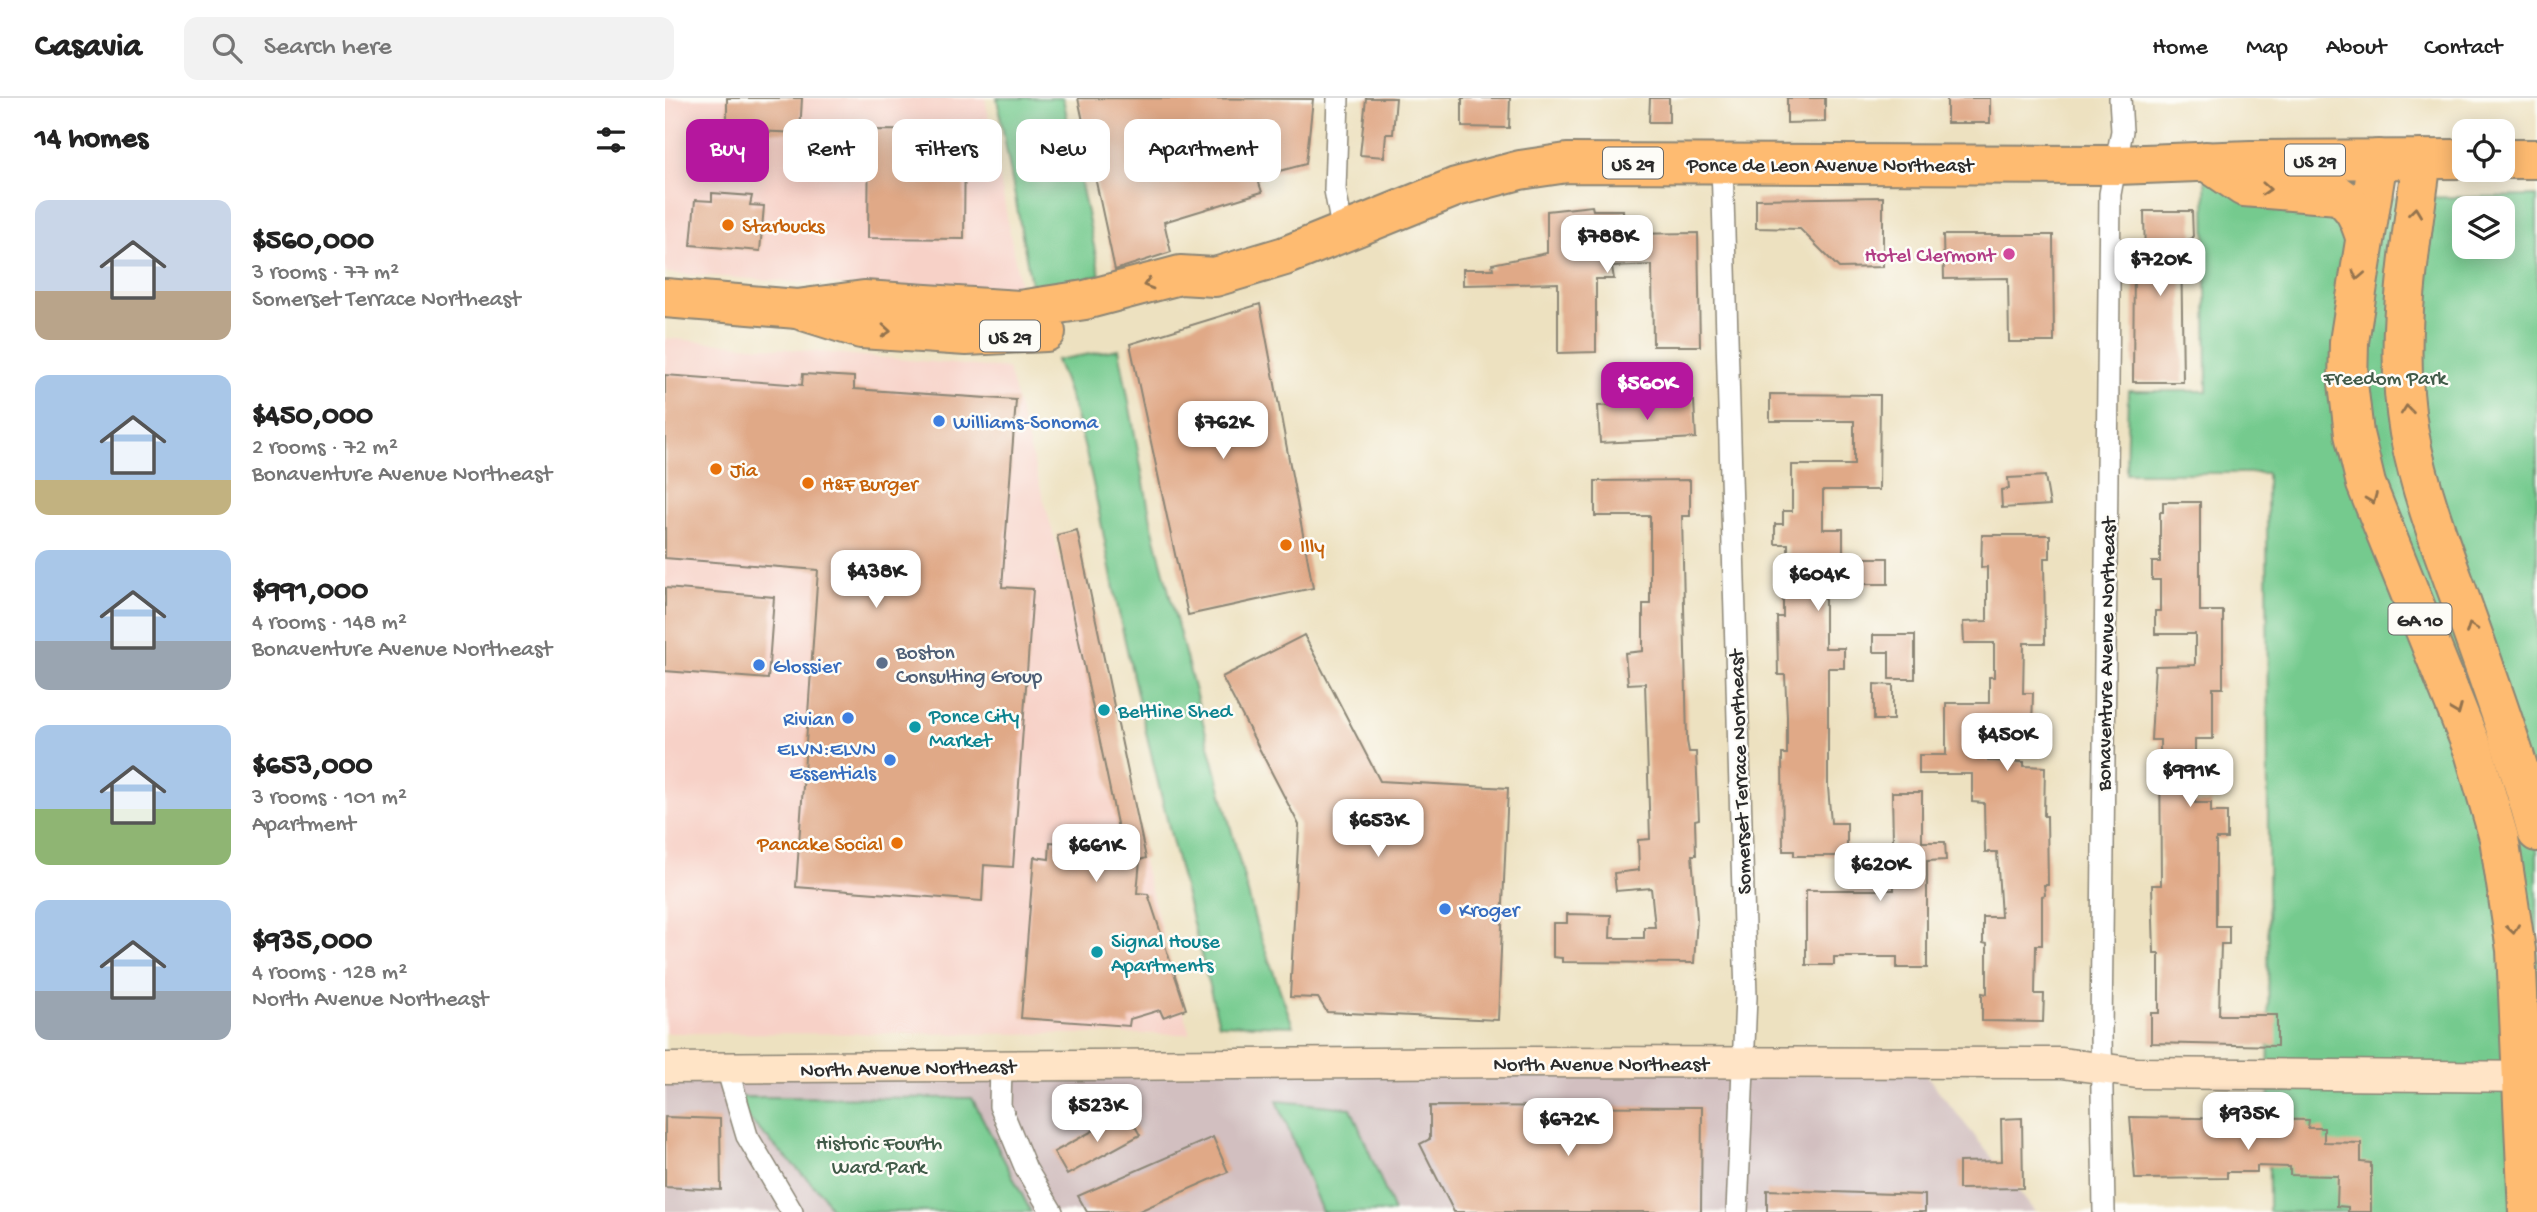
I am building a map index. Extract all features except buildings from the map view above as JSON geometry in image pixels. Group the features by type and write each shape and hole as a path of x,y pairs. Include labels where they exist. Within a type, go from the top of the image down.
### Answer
{"highway":[{"name":"GA 10","path":"2378,159 2349,342 2348,383 2354,434 2366,484 2474,752 2499,838 2516,950 2529,1077 2528,1212"},
{"name":"GA 10","path":"2421,159 2403,297 2401,353 2409,432 2424,494 2504,721 2537,832"},
{"name":"Ponce de Leon Avenue Northeast","path":"665,298 797,309 864,300 1019,310 1054,307 1180,275 1215,277 1285,257 1456,187 1544,165 2117,165 2206,161 2452,159"},
{"path":"2515,159 2537,159"},
{"path":"2206,161 2244,187 2338,195 2349,202 2358,216 2365,237"}],"main road":[{"name":"North Avenue Northeast","path":"665,1068 2062,1063 2137,1073 2529,1077"}],"street":[{"path":"1338,98 1335,190 1343,233"},
{"name":"Bonaventure Avenue Northeast","path":"2103,1212 2110,194 2122,131 2120,98"},
{"name":"Somerset Terrace Northeast","path":"1722,163 1746,997 1737,1212"},
{"path":"1001,1066 1000,1105 1026,1169 1052,1212"},
{"path":"727,1068 747,1136 792,1212"}],"shaded area":[{"path":"665,98 985,98 989,119 892,119 892,182 1001,182 1022,298 665,273"},
{"name":"Ponce City Market","path":"665,338 1008,369 1190,1034 665,1033"},
{"path":"1919,1066 2035,1212 665,1212 665,1068"}],"green space":[{"path":"997,98 1063,98 1067,119 1016,119 1016,182 1081,182 1100,275 1060,285 1031,284"},
{"name":"Freedom Park","path":"2205,175 2329,199 2452,197 2452,259 2515,259 2515,196 2537,196 2537,1212 2269,1212 2267,473 2126,473 2128,391 2207,391"},
{"path":"1119,349 1152,526 1256,924 1293,1026 1219,1024 1134,681 1088,461 1069,393 1056,360"},
{"name":"Historic Fourth Ward Park","path":"727,1097 972,1098 1031,1212 833,1212 823,1195"},
{"path":"1277,1101 1351,1108 1394,1212 1322,1212"}],"place":[{"name":"Starbucks","path":"728,225"},
{"name":"Hotel Clermont","path":"2009,254"},
{"name":"Williams-Sonoma","path":"939,421"},
{"name":"Jia","path":"716,469"},
{"name":"H&F Burger","path":"808,483"},
{"name":"Illy","path":"1286,545"},
{"name":"Boston Consulting Group","path":"882,663"},
{"name":"Glossier","path":"759,665"},
{"name":"Beltline Shed","path":"1104,710"},
{"name":"Rivian","path":"848,718"},
{"name":"Ponce City Market","path":"915,727"},
{"name":"ELVN:ELVN Essentials","path":"890,760"},
{"name":"Pancake Social","path":"897,843"},
{"name":"Kroger","path":"1445,909"},
{"name":"Signal House Apartments","path":"1097,952"}]}
